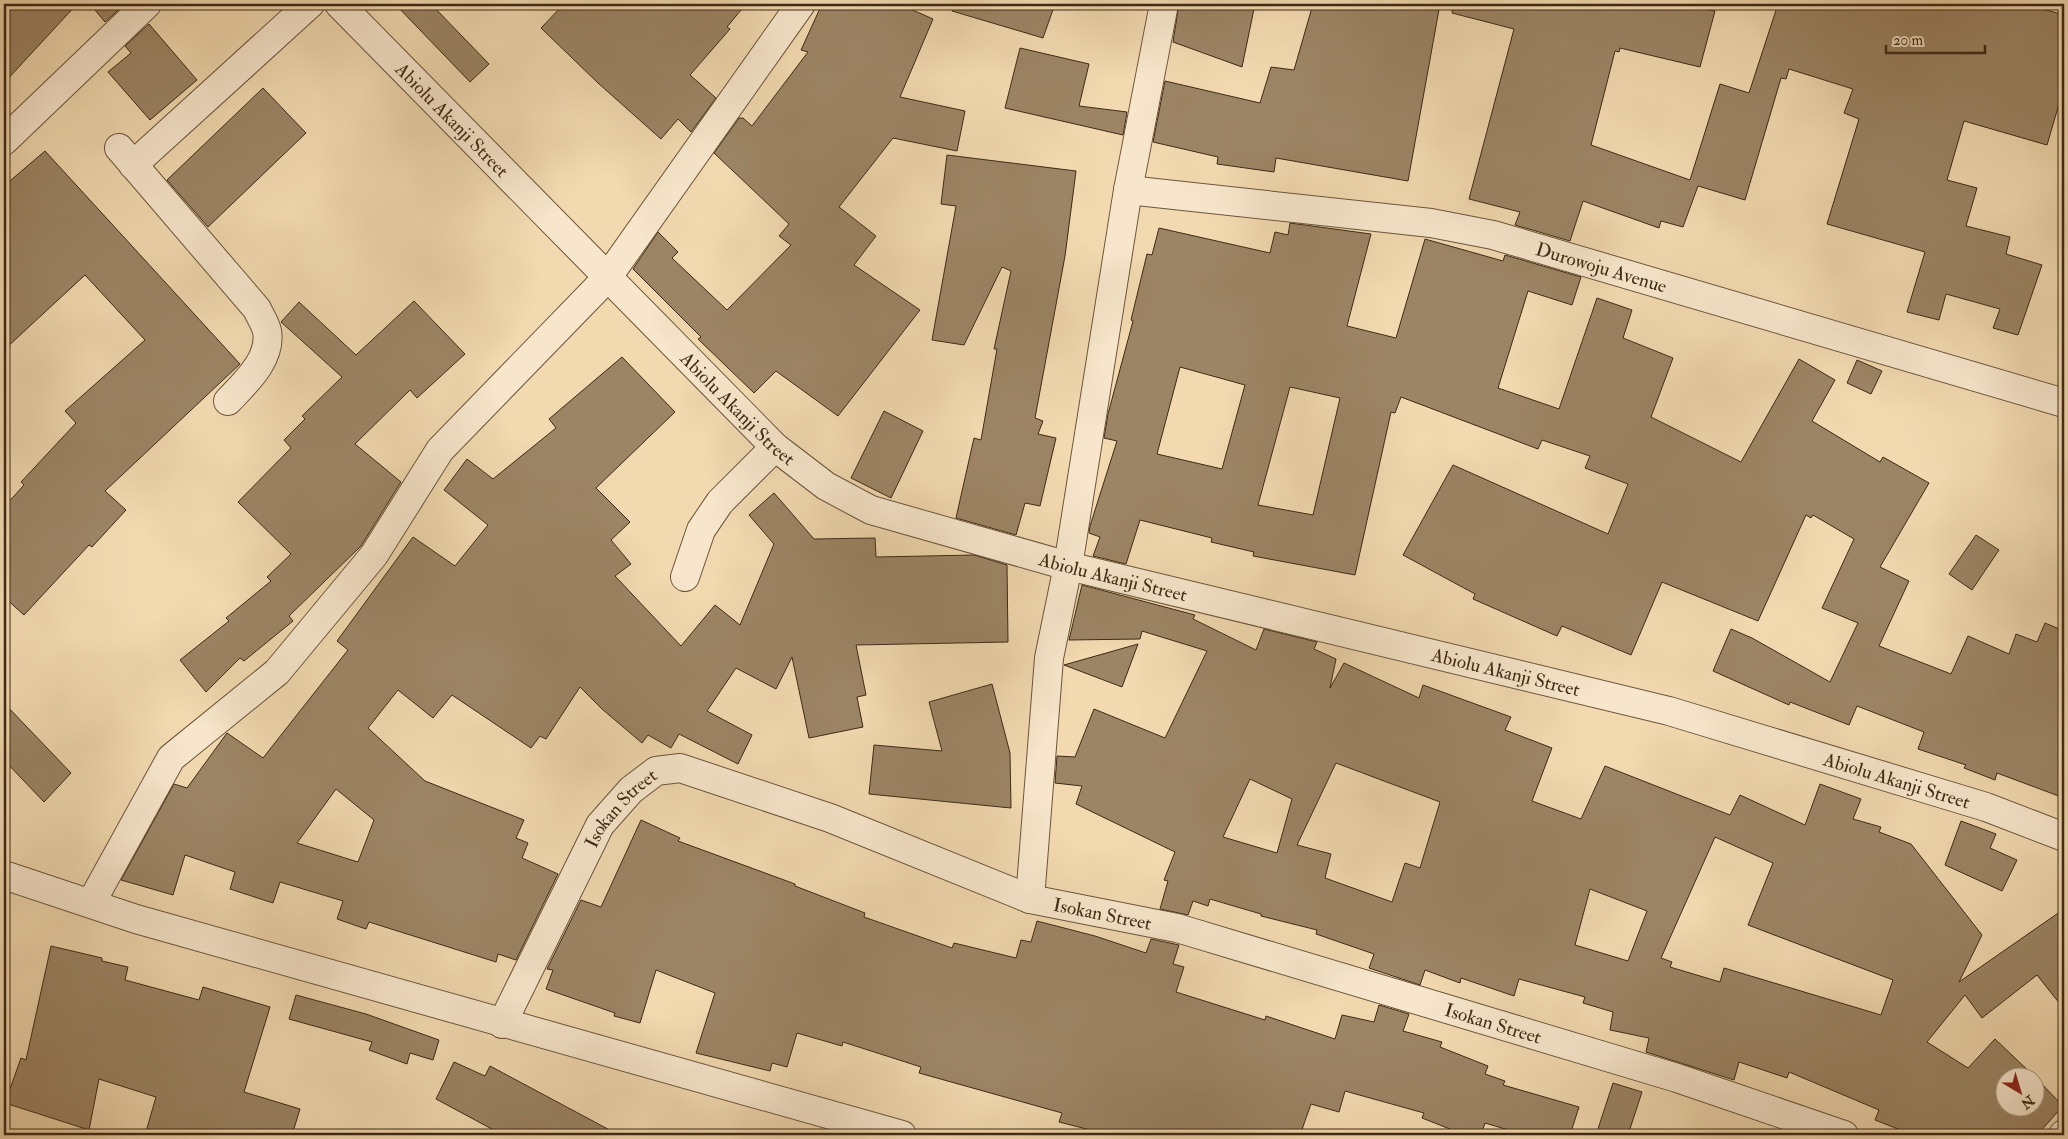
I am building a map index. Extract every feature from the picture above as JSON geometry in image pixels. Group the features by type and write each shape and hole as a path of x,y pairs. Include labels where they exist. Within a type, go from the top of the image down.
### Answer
{"street":[{"path":"4,141 147,4"},
{"path":"228,401 254,374 264,352 267,332 257,309 126,156 310,4"},
{"name":"Abiolu Akanji Street","path":"339,4 775,447 826,486 871,510 1068,566 1668,711 1986,807 2064,838"},
{"path":"91,903 171,758 277,672 374,555 440,450 607,278 801,4"},
{"path":"1030,898 1049,658 1068,566 1128,190 1164,4"},
{"name":"Durowoju Avenue","path":"1128,190 1431,223 1492,235 2064,403"},
{"path":"685,577 701,530 720,502 775,447"},
{"name":"Isokan Street","path":"502,1024 600,825 631,790 656,771 680,768 830,818 1030,898 1177,928 1678,1078 1844,1135"},
{"path":"4,875 136,919 502,1024 902,1135"}],"building":[{"path":"4,4 77,4 4,83"},
{"path":"90,4 125,4 105,22"},
{"path":"395,4 431,4 489,64 470,82"},
{"path":"564,4 746,4 727,27 730,29 690,75 716,98 691,132 678,119 661,139 598,83 541,28"},
{"path":"822,4 899,4 933,19 900,97 965,111 957,151 893,138 839,207 876,236 854,265 920,310 838,416 776,371 754,393 698,339 701,337 633,269 658,232 678,252 672,258 727,310 791,245 779,236 789,224 714,153 739,118 743,118 752,126 808,52 801,50"},
{"path":"953,4 1055,4 1043,38 952,11"},
{"path":"1179,4 1255,4 1242,67 1173,42"},
{"path":"1313,4 1440,4 1408,181 1276,158 1274,172 1217,164 1218,157 1153,142 1165,81 1260,103 1271,67 1294,70"},
{"path":"1453,4 1686,4 1715,11 1700,67 1620,48 1619,52 1615,51 1591,145 1690,180 1720,84 1749,93 1778,4 2025,4 2064,15 2064,87 2047,145 1964,121 1947,180 1977,188 1966,226 2010,237 2006,254 2042,265 2018,335 1993,328 2000,309 1946,294 1939,320 1907,312 1925,252 1827,224 1859,119 1844,113 1853,89 1789,69 1786,79 1781,78 1745,200 1698,186 1683,227 1661,221 1659,228 1583,201 1570,241 1515,225 1520,212 1469,199 1514,29 1452,13"},
{"path":"149,24 197,80 150,120 108,72 131,53 125,46"},
{"path":"1020,48 1089,64 1079,106 1127,112 1123,135 1005,108"},
{"path":"263,88 306,133 208,227 167,180"},
{"path":"45,151 240,364 105,491 126,510 92,547 89,545 24,615 4,597 4,507 24,485 21,482 76,423 65,411 145,340 85,275 4,350 4,186"},
{"path":"947,155 1076,171 1065,256 1035,418 1043,421 1038,434 1056,438 1040,506 1025,503 1016,535 956,518 974,438 981,440 997,349 994,349 1011,271 1002,267 964,345 932,340 956,206 941,204"},
{"path":"1290,223 1371,234 1347,326 1396,338 1425,239 1503,261 1505,255 1581,277 1572,305 1528,291 1498,388 1559,409 1597,298 1632,310 1623,338 1673,358 1651,417 1741,462 1799,359 1835,380 1812,421 1880,462 1883,457 1929,483 1880,567 1909,581 1879,646 1951,674 1968,636 2009,654 2016,634 2037,642 2045,623 2064,631 2064,798 1997,773 1995,780 1964,768 1966,765 1918,749 1924,732 1857,706 1849,725 1790,702 1789,705 1713,671 1731,629 1752,638 1830,682 1858,623 1822,608 1854,539 1813,515 1811,518 1806,515 1758,621 1662,582 1631,655 1562,626 1557,636 1473,599 1475,594 1403,555 1453,465 1608,534 1628,484 1585,468 1590,456 1542,440 1538,449 1401,397 1395,413 1391,412 1355,575 1253,556 1254,552 1211,542 1212,538 1140,520 1126,564 1093,556 1100,537 1089,533 1090,526 1117,441 1104,438 1108,414 1133,321 1131,320 1147,254 1152,255 1159,228 1270,253 1275,232 1288,235","holes":["1180,367 1245,385 1222,469 1157,454","1290,387 1340,398 1313,515 1258,505"]},
{"path":"414,301 465,354 417,398 410,390 355,444 401,482 361,546 289,616 293,621 244,661 240,658 206,692 180,660 229,621 226,618 271,581 267,577 291,554 238,502 291,448 284,440 305,419 302,416 342,377 281,322 299,302 356,355"},
{"path":"622,357 675,412 596,488 630,522 611,540 631,564 615,576 681,646 715,605 740,625 774,544 749,515 774,493 814,539 875,538 876,557 974,555 1007,565 1008,642 856,645 866,695 857,697 863,727 809,738 792,657 776,689 736,668 707,711 752,735 738,764 679,734 671,748 648,735 642,743 602,709 580,687 546,739 540,736 531,748 452,695 433,718 398,690 368,728 425,781 524,820 516,838 528,843 522,858 558,874 516,960 498,954 496,962 369,922 366,929 337,919 343,901 280,882 273,903 230,889 235,872 185,855 173,895 121,880 174,784 187,788 227,733 263,758 348,650 337,641 413,537 455,566 488,525 444,490 467,459 493,479 556,428 549,419","holes":["336,789 374,820 358,862 297,843"]},
{"path":"1857,360 1882,371 1871,394 1847,383"},
{"path":"884,411 923,431 891,498 851,478"},
{"path":"1976,535 1999,550 1972,590 1949,574"},
{"path":"1082,585 1195,615 1193,619 1256,650 1264,629 1317,642 1314,649 1336,659 1330,688 1344,663 1419,698 1423,685 1511,717 1505,730 1552,748 1532,801 1581,819 1605,766 1730,815 1740,795 1805,825 1820,784 1861,799 1853,819 1881,827 1879,832 1911,844 1982,935 1959,982 2064,909 2064,1009 2037,975 1982,1018 1965,995 1927,1042 1968,1068 1995,1039 2023,1066 1996,1066 1996,1116 2046,1116 2046,1088 2063,1106 2037,1135 1913,1135 1875,1120 1879,1110 1789,1072 1787,1078 1739,1062 1734,1080 1646,1052 1649,1038 1610,1030 1613,1012 1583,1003 1585,997 1519,979 1514,996 1461,978 1460,983 1425,970 1420,985 1369,968 1374,954 1316,934 1317,930 1261,916 1261,914 1210,899 1208,906 1193,901 1188,915 1160,909 1168,881 1164,880 1175,852 1076,804 1082,786 1055,783 1057,756 1075,757 1094,709 1165,738 1207,651 1142,631 1140,639 1069,640","holes":["1336,763 1440,802 1420,868 1405,863 1392,902 1325,878 1331,854 1297,845","1250,779 1292,799 1277,853 1223,837","1715,837 1773,863 1748,925 1893,980 1881,1015 1724,968 1720,982 1670,967 1672,962 1661,958","1590,889 1647,911 1628,961 1575,945"]},
{"path":"1138,644 1122,687 1064,665"},
{"path":"992,684 1010,753 1011,808 869,794 874,745 942,751 929,702"},
{"path":"4,703 71,773 44,802 4,760"},
{"path":"641,820 680,838 678,841 795,884 795,886 865,913 864,917 952,948 954,943 1016,958 1021,940 1031,942 1037,921 1095,936 1146,953 1151,939 1179,945 1173,964 1184,967 1176,992 1265,1020 1266,1016 1335,1039 1342,1015 1374,1022 1379,1005 1409,1014 1403,1031 1442,1042 1440,1047 1488,1066 1485,1074 1505,1081 1503,1085 1579,1107 1570,1135 1525,1135 1485,1123 1481,1135 1465,1135 1422,1118 1424,1113 1345,1091 1339,1112 1311,1104 1300,1135 1110,1135 1059,1122 1062,1113 919,1073 921,1067 843,1042 842,1046 797,1033 787,1067 772,1063 770,1071 696,1053 715,993 656,970 640,1023 614,1016 615,1013 546,989 553,970 547,969 581,900 601,907"},
{"path":"1961,821 1996,834 1990,848 2017,860 2002,891 1945,865"},
{"path":"51,946 102,958 102,961 128,967 125,980 199,1000 203,987 270,1007 244,1092 300,1109 292,1135 145,1135 156,1097 99,1079 89,1130 5,1103 21,1058 26,1060"},
{"path":"296,995 366,1014 439,1040 433,1060 410,1053 407,1064 369,1050 372,1042 289,1019"},
{"path":"454,1062 485,1076 490,1066 619,1135 503,1135 436,1099"},
{"path":"1613,1083 1642,1092 1628,1135 1596,1135"}]}
